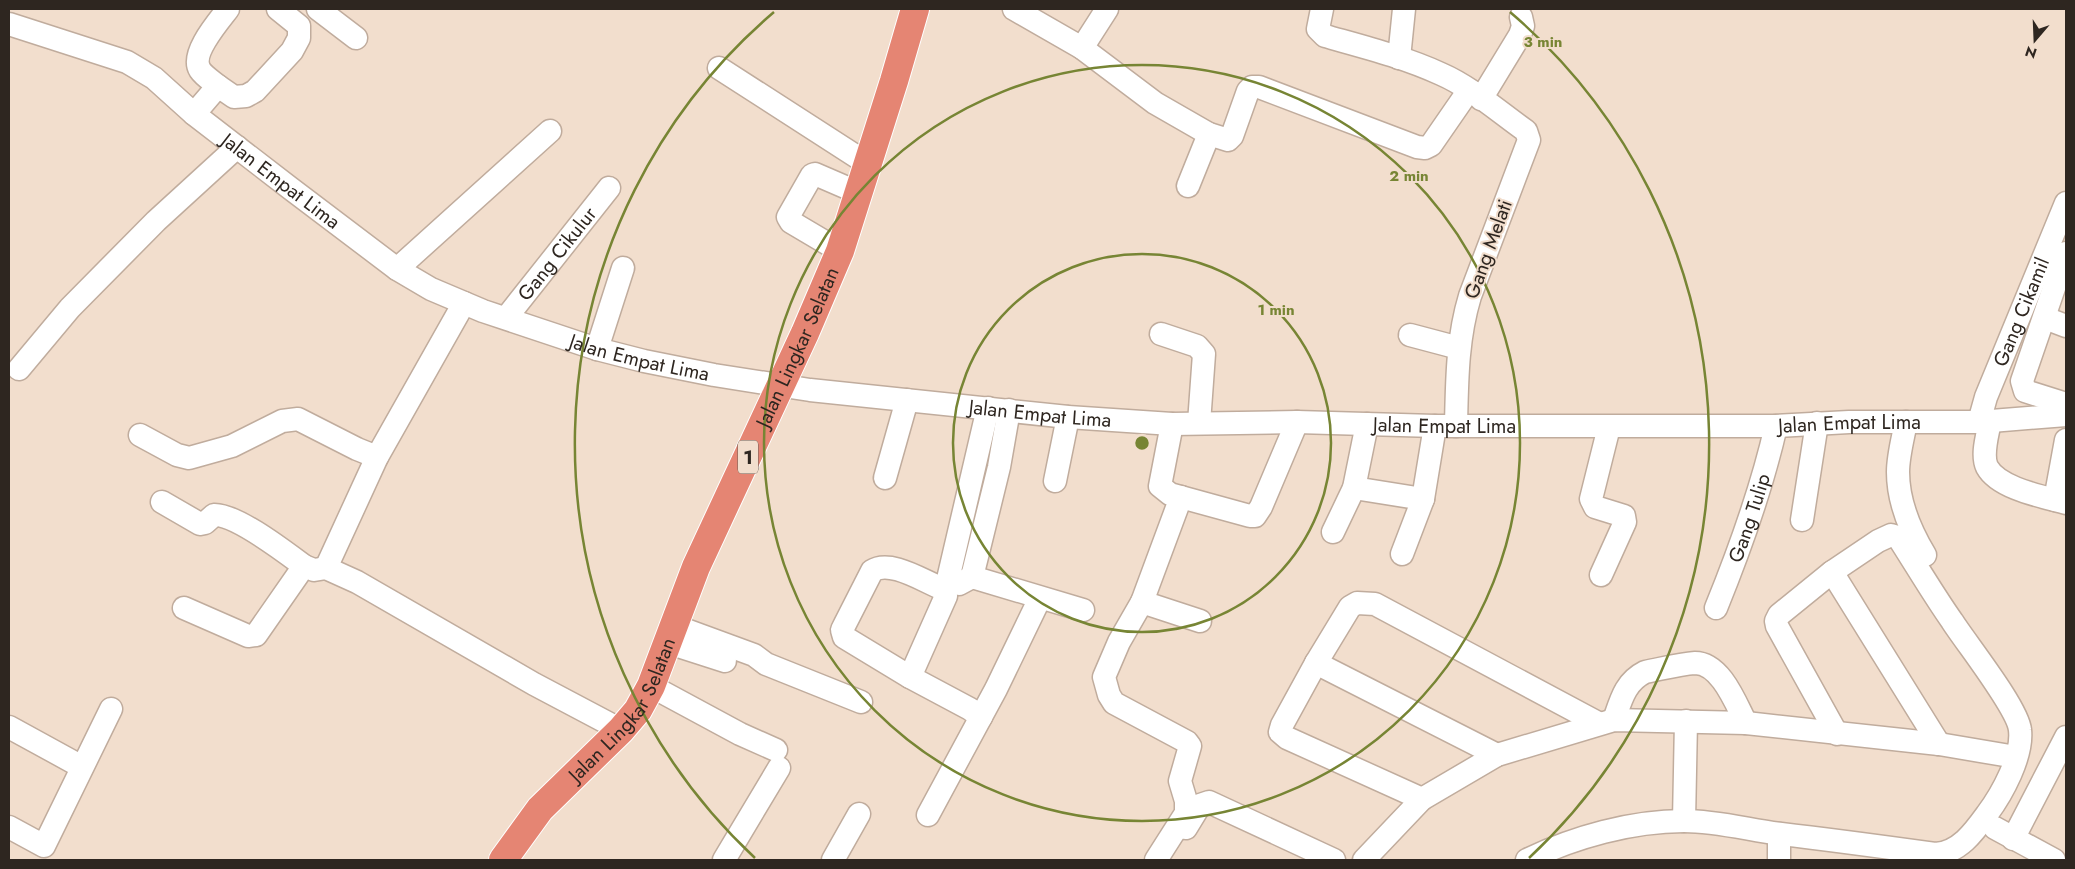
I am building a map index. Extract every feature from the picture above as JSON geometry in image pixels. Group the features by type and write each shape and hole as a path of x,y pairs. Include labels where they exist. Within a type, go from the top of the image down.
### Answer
{"highway":[{"name":"Jalan Lingkar Selatan","path":"503,860 540,809 622,730 638,710 651,686 696,567 806,333 840,251 915,9"}],"street":[{"path":"228,9 203,44 197,59 200,70 234,97 246,96 255,91 292,51 299,38 299,26 278,9"},
{"path":"318,9 356,38"},
{"path":"1014,9 1082,48 1155,103 1209,134 1228,140 1232,136 1248,91 1252,87 1259,87 1417,147 1425,148 1431,145 1475,94 1520,35 1523,26 1521,17"},
{"path":"1082,48 1107,9"},
{"name":"Gang Melati","path":"1322,9 1318,29 1325,36 1399,58 1442,74 1475,94 1526,131 1529,140 1470,296 1446,426 1423,499 1402,554"},
{"path":"1399,58 1404,9"},
{"name":"Jalan Empat Lima","path":"9,24 106,54 127,62 154,78 194,114 397,269 431,289 464,303 597,349 697,372 810,390 1068,417 1172,424 1297,422 1446,426 1776,426 1906,422 1985,422 2066,415"},
{"path":"719,68 868,164"},
{"path":"194,114 218,86"},
{"path":"397,269 550,131"},
{"path":"1188,186 1209,134"},
{"path":"19,369 70,308 156,221 237,147"},
{"path":"840,251 791,222 788,217 812,175 815,174 859,193"},
{"name":"Gang Cikulur","path":"506,318 609,188"},
{"name":"Gang Cikamil","path":"2061,502 2026,493 1996,476 1987,466 1985,422 1986,397 2066,203"},
{"path":"2066,253 2022,381 2025,391 2066,404"},
{"path":"597,349 623,268"},
{"path":"326,568 377,457 464,303"},
{"path":"2045,318 2066,326"},
{"path":"1161,334 1197,346 1204,354 1199,423"},
{"path":"1410,335 1459,348"},
{"path":"884,478 907,400"},
{"path":"972,577 999,467 999,409"},
{"path":"910,677 944,603 945,592 999,409"},
{"path":"1055,480 1068,417"},
{"path":"140,436 177,455 189,458 232,446 282,421 298,419 377,457"},
{"path":"1172,424 1160,486 1164,491 1255,516 1261,507 1297,422"},
{"path":"1906,422 1898,470 1899,492 1914,536 1961,614 2024,701 2032,721 2034,738 2031,752 2004,833"},
{"path":"1333,532 1354,488 1367,424"},
{"path":"1802,520 1817,424"},
{"name":"Gang Tulip","path":"1716,608 1737,556 1756,500 1776,426"},
{"path":"1601,575 1625,522 1624,516 1595,506 1591,499 1609,427"},
{"path":"2061,502 2066,440"},
{"path":"1354,488 1423,499"},
{"path":"1156,860 1186,813 1186,801 1180,782 1190,746 1187,742 1114,702 1109,695 1104,677 1119,642 1142,602 1181,497"},
{"path":"162,502 200,524 205,523 214,515 226,517 256,532 304,566 314,570 326,568 357,582 534,684 622,730"},
{"path":"1527,860 1552,848 1593,835 1648,824 1684,821 1945,854 1970,836 2000,795 2016,757 2020,729 2016,716 1898,537 1891,535 1878,541 1832,572 1779,615 1776,621 1837,734"},
{"path":"184,608 248,636 256,635 304,566"},
{"path":"945,592 941,588 895,568 879,566 872,570 842,630 844,637 910,677 970,708 981,717"},
{"path":"1832,572 1939,744"},
{"path":"945,592 972,577 1084,610"},
{"path":"928,815 981,717 1040,598"},
{"path":"1142,602 1200,621"},
{"path":"1422,799 1287,738 1280,732 1316,663 1350,607 1357,604 1375,604 1606,722"},
{"path":"672,634 734,663 766,664 861,702"},
{"path":"1316,663 1497,755"},
{"path":"1606,722 1631,681 1638,676 1645,672 1697,663 1710,668 1720,676 1746,723"},
{"path":"651,686 740,734 778,759 724,860"},
{"path":"9,826 41,853 111,709"},
{"path":"1364,860 1422,799 1497,755 1606,722 1686,721 1746,723 1939,744 2016,757"},
{"path":"1684,821 1686,721"},
{"path":"9,727 82,767"},
{"path":"1958,860 2004,833 2066,736"},
{"path":"1167,860 1200,805 1209,802 1334,860"},
{"path":"833,860 859,814"},
{"path":"2004,833 2054,860"},
{"path":"1778,860 1779,834"}]}
